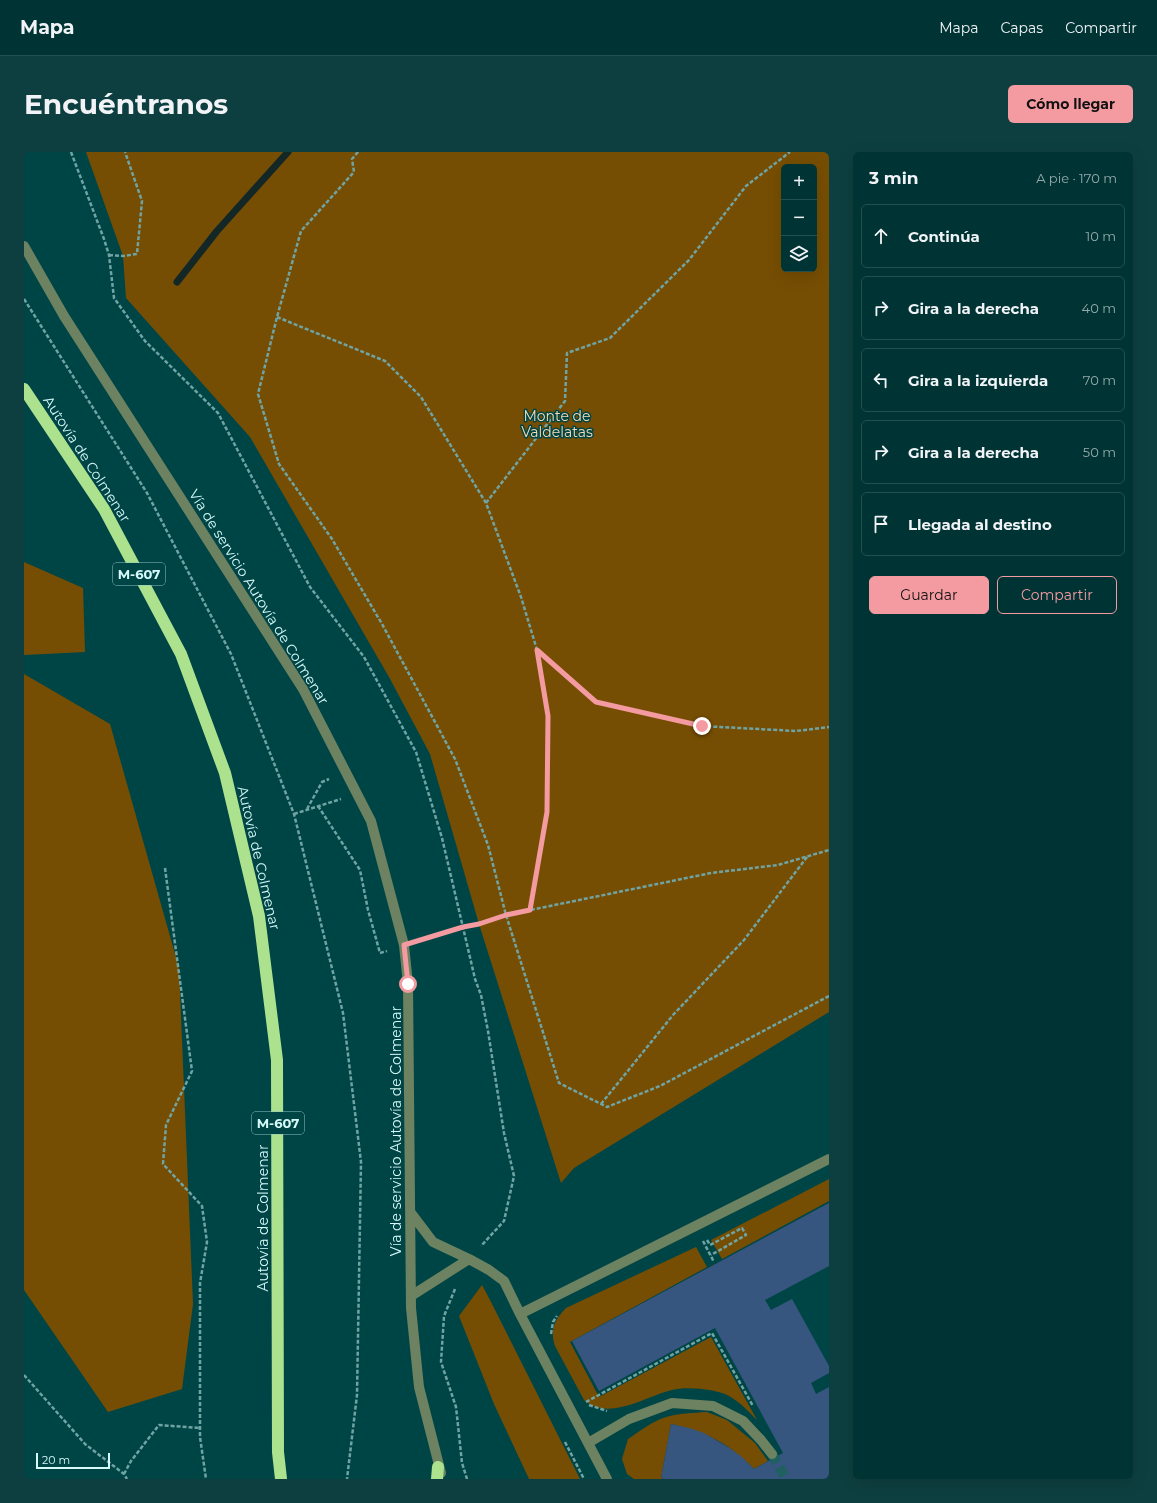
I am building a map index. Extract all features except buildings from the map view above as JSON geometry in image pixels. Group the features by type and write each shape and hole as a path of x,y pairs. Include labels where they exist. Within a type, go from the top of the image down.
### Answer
{"highway":[{"name":"Autovía de Colmenar","path":"24,389 104,509 181,654 225,773 259,916 277,1060 278,1452 281,1479"},
{"path":"437,1479 438,1467"}],"street":[{"name":"Vía de servicio Autovía de Colmenar","path":"24,246 68,322 303,689 371,821 404,945 408,984 411,1308 419,1388 438,1467 443,1479"},
{"path":"520,1314 829,1159"},
{"path":"411,1213 433,1242 469,1259 489,1270 504,1281 607,1479"},
{"path":"411,1296 469,1259"},
{"path":"588,1443 629,1419 672,1403 713,1406 743,1421 772,1454"}],"path":[{"path":"71,152 109,255 114,298 145,341 218,413 310,587 364,657 416,752 442,838 475,979 481,994 487,1023 504,1134 514,1176 504,1221 469,1259"},
{"path":"109,255 123,256 137,254 142,201 125,152"},
{"path":"358,152 352,159 354,172 301,231 277,317 258,394 279,464 332,539 382,624 455,759 488,845 506,915 559,1083 607,1107 660,1086 829,996"},
{"path":"486,503 565,401 567,353 610,338 689,260 746,186 790,152"},
{"path":"277,317 385,361 421,397 486,503 521,597 537,650 548,716 547,812 530,910"},
{"path":"537,650 596,702 702,726 796,731 829,727"},
{"path":"307,810 322,782 346,772"},
{"path":"294,814 357,794"},
{"path":"318,806 360,870 368,910 380,953 506,915 711,873 778,865 829,850"},
{"path":"601,1104 673,1015 744,940 807,856"},
{"path":"165,868 192,1071 166,1125 163,1164 202,1206 207,1242 200,1283 200,1437 206,1479"},
{"path":"710,1246 742,1228 746,1235 711,1256"},
{"path":"702,1239 706,1237"},
{"path":"706,1246 714,1262"},
{"path":"455,1288 444,1316 441,1362 456,1407 462,1463 467,1479"},
{"path":"551,1338 553,1322 561,1312"},
{"path":"612,1411 595,1408 584,1403 712,1333 756,1411"},
{"path":"24,1375 85,1444 124,1474 127,1479"},
{"path":"124,1474 131,1461 159,1425 200,1428"}],"green space":[{"name":"Monte de Valdelatas","path":"86,152 829,152 829,1012 574,1168 561,1183 479,924 430,754 389,677 250,437 126,298 123,256"},
{"path":"24,562 83,588 85,652 24,655"},
{"path":"24,674 110,724 179,968 193,1304 182,1389 108,1412 24,1290"},
{"path":"829,1179 829,1201 722,1259 711,1240"},
{"path":"696,1247 707,1267 570,1342 599,1397 711,1337 757,1420 733,1398 717,1392 701,1389 685,1388 672,1390 628,1406 616,1408 605,1409 594,1406 584,1400 555,1346 553,1331 556,1321 566,1308"},
{"path":"482,1285 580,1479 529,1479 494,1404 459,1316"},
{"path":"707,1412 727,1420 755,1443 768,1461 754,1469 736,1452 716,1440 695,1430 671,1424 661,1478 665,1479 634,1479 627,1474 622,1459 628,1439 651,1424 666,1417"}],"waterway":[{"path":"177,282 217,231 288,152"}],"tunnel":[{"path":"772,1454 786,1479"}],"route":[{"path":"408,984 404,945 506,915 530,910 547,812 548,716 537,650 596,702 702,726"}]}
